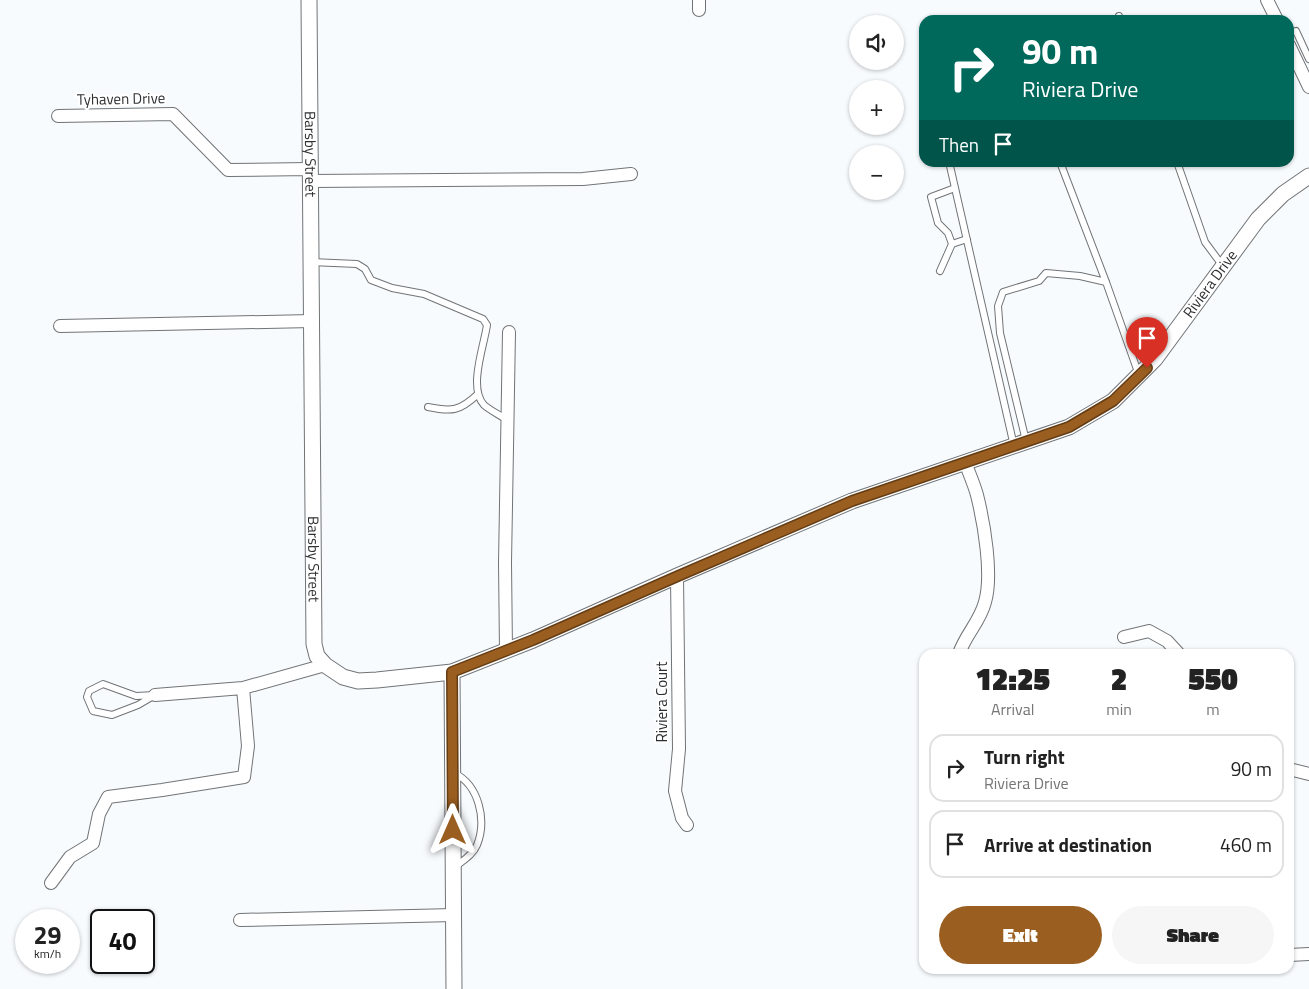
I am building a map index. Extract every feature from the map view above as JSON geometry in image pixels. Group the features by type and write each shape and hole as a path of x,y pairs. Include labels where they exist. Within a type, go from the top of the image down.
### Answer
{"street":[{"name":"Barsby Street","path":"309,0 314,644 318,656 325,665"},
{"path":"1267,0 1274,15"},
{"path":"1294,56 1309,87"},
{"name":"Tyhaven Drive","path":"58,116 173,114 228,170 310,175 583,179 631,174"},
{"name":"Riviera Drive","path":"452,672 602,610 852,501 1076,423 1113,401 1139,376 1155,359 1258,219 1283,194 1309,176"},
{"path":"60,326 312,321"},
{"path":"506,651 505,563 509,332"},
{"path":"960,649 979,620 986,601 988,575 984,533 977,495 965,462"},
{"name":"Riviera Court","path":"678,576 679,749 676,791 682,818 687,825"},
{"path":"1124,637 1149,631 1167,641 1174,649"},
{"path":"154,696 243,688 325,665 342,677 358,680 377,680 452,672 454,989"},
{"path":"51,882 70,857 93,843 99,814 108,797 244,777 248,746 243,688"},
{"path":"1294,770 1309,774"},
{"path":"240,920 454,915"},
{"path":"1294,955 1309,954"}],"lane":[{"path":"1296,31 1309,59"},
{"path":"950,167 1020,444"},
{"path":"1062,167 1106,282 1139,376"},
{"path":"1179,167 1205,242 1223,266"},
{"path":"940,271 952,244 948,233 938,223 931,197 955,188"},
{"path":"952,244 967,239"},
{"path":"311,262 357,264 365,269 371,280 392,288 424,294 483,319 487,325 478,366 478,394 484,404 508,421"},
{"path":"1020,444 1000,333 998,306 1003,292 1039,281 1046,273 1080,276 1106,282"},
{"path":"428,408 446,411 458,409 478,394"},
{"path":"103,684 136,696 154,696 138,705 112,715 93,711 87,697 89,690 103,684"},
{"path":"453,772 470,784 482,815 477,846 470,855 454,868"}],"route":[{"path":"453,830 452,672 533,640 852,501 1069,427 1113,401 1147,368"}]}
